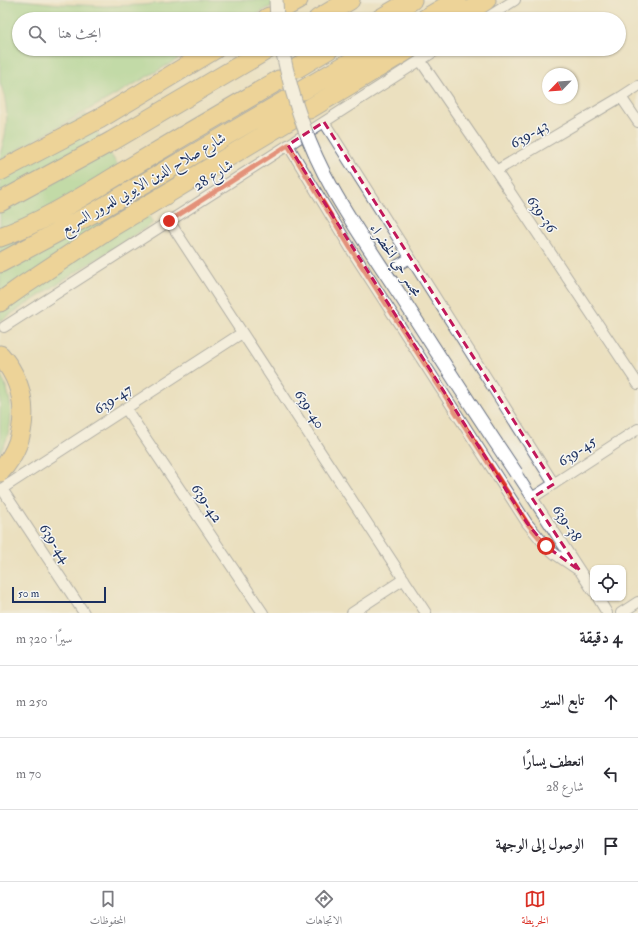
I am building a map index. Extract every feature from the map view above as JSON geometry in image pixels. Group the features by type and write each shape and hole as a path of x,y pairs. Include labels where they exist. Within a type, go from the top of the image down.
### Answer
{"highway":[{"path":"330,12 350,0"},
{"path":"392,12 412,0"},
{"path":"437,12 457,0"},
{"path":"467,12 486,0"},
{"path":"0,171 99,119 203,56"},
{"path":"0,202 112,141 256,56"},
{"path":"296,68 317,56"},
{"path":"303,90 361,56"},
{"path":"308,109 413,56"},
{"name":"شارع صلاح الدين الايوبي للمرور السريع","path":"0,237 35,223 64,208 279,80"},
{"name":"شارع صلاح الدين الايوبي للمرور السريع","path":"0,263 97,211 285,101"},
{"path":"0,302 108,229 291,119"},
{"path":"0,355 5,360 14,375 19,388 23,411 21,433 3,478"}],"street":[{"path":"496,12 515,0"},
{"name":"مجسر حي الخضراء","path":"283,56 290,87 298,113 316,156 332,188 364,240 516,473"},
{"name":"شارع 28","path":"4,326 324,122 414,56"},
{"name":"639-36","path":"416,56 496,171 638,384"},
{"name":"639-43","path":"496,171 638,86"},
{"path":"621,97 638,122"},
{"path":"324,122 554,484"},
{"path":"288,145 371,281 527,523 546,546 580,571"},
{"name":"639-40","path":"169,221 426,613"},
{"path":"398,265 410,258"},
{"path":"371,281 380,275"},
{"name":"639-47","path":"3,478 126,409 242,333"},
{"name":"639-42","path":"126,409 263,613"},
{"name":"639-45","path":"532,498 638,429"},
{"name":"639-38","path":"516,473 590,586"},
{"name":"639-44","path":"3,478 84,613"},
{"path":"352,613 404,579"},
{"path":"600,601 607,613"},
{"path":"621,613 638,602"}],"highlighted area":[{"path":"324,122 554,484 532,498 580,571 546,546 527,523 288,145"}],"green space":[{"path":"0,0 104,6 142,5 193,0 282,0 261,12 12,12 12,56 184,56 0,160 7,118 5,100 0,83"},
{"path":"86,114 153,223 0,321 0,162"},
{"path":"0,374 8,393 11,413 8,433 0,453"}],"route":[{"path":"169,221 288,145 354,254 527,523 546,546"}]}
